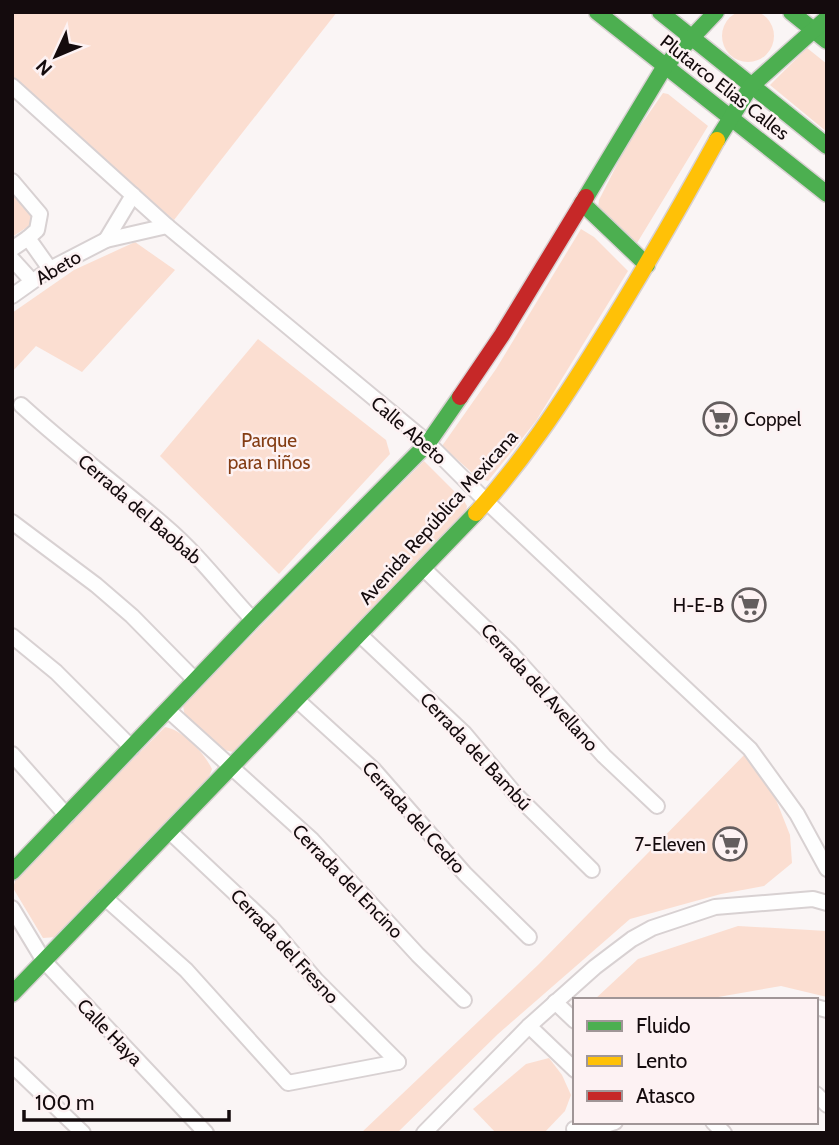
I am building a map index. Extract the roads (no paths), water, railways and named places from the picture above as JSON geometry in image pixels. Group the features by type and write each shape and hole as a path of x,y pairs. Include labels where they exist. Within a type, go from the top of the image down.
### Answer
{"main road":[{"name":"Plutarco Elias Calles","path":"597,12 827,194"},
{"path":"660,12 827,146"},
{"path":"12,872 253,620 428,443 496,346 665,66 716,12"},
{"path":"791,12 827,41"},
{"name":"Avenida República Mexicana","path":"12,994 170,832 229,766 424,569 486,501 547,426 647,265 751,86 827,18"},
{"path":"582,203 647,265"}],"street":[{"name":"Calle Abeto","path":"12,86 167,226 428,443 750,749 797,814 827,869"},
{"path":"12,181 38,209 41,220 32,234 12,248"},
{"path":"106,240 132,195"},
{"name":"Abeto","path":"12,296 50,269 106,240 167,226"},
{"path":"32,234 50,269"},
{"path":"12,259 32,281"},
{"name":"Cerrada del Baobab","path":"21,405 166,527 253,620"},
{"path":"12,522 132,616 195,680"},
{"name":"Cerrada del Avellano","path":"424,569 510,652 604,757 657,806"},
{"name":"Cerrada del Bambú","path":"359,634 457,726 516,796 592,870"},
{"path":"12,636 56,672 132,748"},
{"name":"Cerrada del Cedro","path":"296,699 374,770 465,874 528,937"},
{"name":"Cerrada del Encino","path":"168,710 312,840 418,955 464,1000"},
{"path":"12,754 67,816"},
{"name":"Cerrada del Fresno","path":"104,897 187,970 288,1083 398,1062 316,980 270,926 170,832"},
{"path":"424,1133 529,1026 595,967 632,939 652,928 715,907 820,901 827,891"},
{"name":"Calle Haya","path":"12,908 44,961 206,1133"},
{"path":"555,1002 573,1019"},
{"path":"529,1026 573,1068"},
{"path":"12,1065 82,1133"},
{"path":"574,1128 595,1128"}],"place":[{"name":"Coppel","path":"720,419"},
{"name":"H-E-B","path":"749,605"},
{"name":"7-Eleven","path":"730,844"}],"park label":[{"name":"Parque para niños","path":"269,451"}]}
